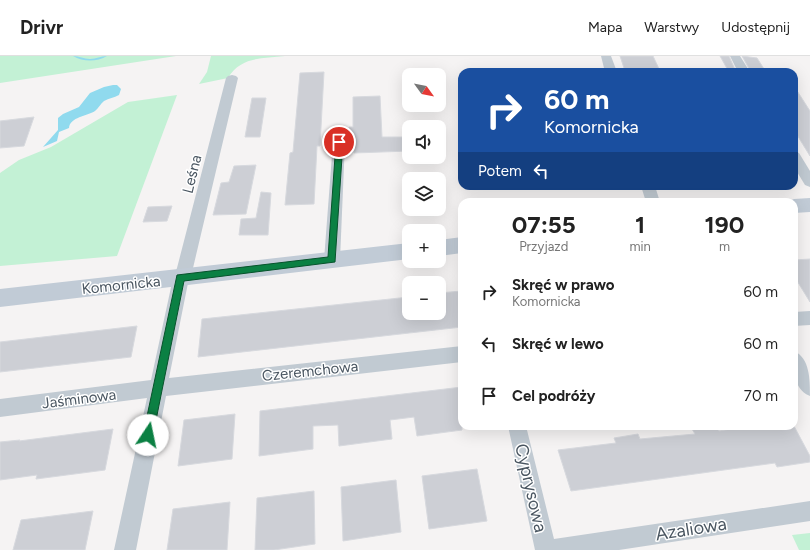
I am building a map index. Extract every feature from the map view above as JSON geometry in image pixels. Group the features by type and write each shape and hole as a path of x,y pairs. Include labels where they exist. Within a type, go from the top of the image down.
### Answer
{"street":[{"path":"606,56 610,68"},
{"path":"735,56 742,68"},
{"name":"Leśna","path":"125,550 181,278 185,268 232,78"},
{"path":"332,260 339,142"},
{"path":"798,162 810,182"},
{"path":"798,206 810,205"},
{"path":"446,247 458,246"},
{"name":"Komornicka","path":"0,298 402,252"},
{"path":"798,319 810,318"},
{"name":"Czeremchowa","path":"158,388 458,354"},
{"path":"798,366 810,387"},
{"name":"Jaśminowa","path":"0,408 158,388"},
{"name":"Cyprysowa","path":"517,430 546,550"},
{"name":"Azaliowa","path":"549,550 810,511"}],"green space":[{"path":"0,56 176,56 0,83"},
{"path":"211,56 285,56 260,58 246,62 233,71 228,78 199,84 207,72"},
{"path":"177,95 117,256 0,266 0,173 19,160 51,147 128,102"},
{"path":"810,533 810,550 799,550 792,535"}],"water":[{"path":"117,85 121,89 119,95 104,101 95,111 72,121 69,128 59,132 57,141 43,147 58,130 58,118 63,114 79,107 90,93"}],"building":[{"path":"620,56 653,56 659,68 624,68"},
{"path":"720,56 729,56 734,68 727,68"},
{"path":"742,56 757,58 763,68 749,68"},
{"path":"324,72 320,146 317,146 314,204 285,205 290,153 293,152 300,73"},
{"path":"798,92 810,111 810,156 798,136"},
{"path":"380,96 382,137 402,137 402,151 354,153 354,148 349,148 349,127 353,127 353,97"},
{"path":"252,98 266,98 260,137 245,137"},
{"path":"34,117 24,146 0,148 0,121"},
{"path":"256,165 246,214 213,215 221,183 229,182 234,166"},
{"path":"261,192 271,193 268,235 239,235 241,219 256,218"},
{"path":"172,206 167,221 143,222 148,207"},
{"path":"810,259 810,302 798,282 798,260"},
{"path":"458,291 458,327 198,357 202,319 402,298 402,320 446,320 446,292"},
{"path":"137,326 131,357 0,372 0,342"},
{"path":"458,387 458,430 462,430 417,436 414,417 390,420 392,439 339,446 338,425 313,426 313,449 259,456 260,411"},
{"path":"235,414 232,459 178,466 184,420"},
{"path":"113,429 105,470 36,479 37,475 0,480 0,442"},
{"path":"693,430 796,430 810,456 810,462 777,467 775,463 571,491 558,450 616,443 614,438 638,434 640,439 695,434"},
{"path":"477,469 487,521 429,529 422,476"},
{"path":"396,480 401,532 343,541 341,487"},
{"path":"314,491 315,544 274,550 255,550 257,498"},
{"path":"230,502 227,550 167,550 173,509"},
{"path":"93,511 85,550 13,550 21,520"}],"waterway":[{"path":"75,56 90,60 105,56"}],"route":[{"path":"148,435 181,278 332,260 339,142"}]}
